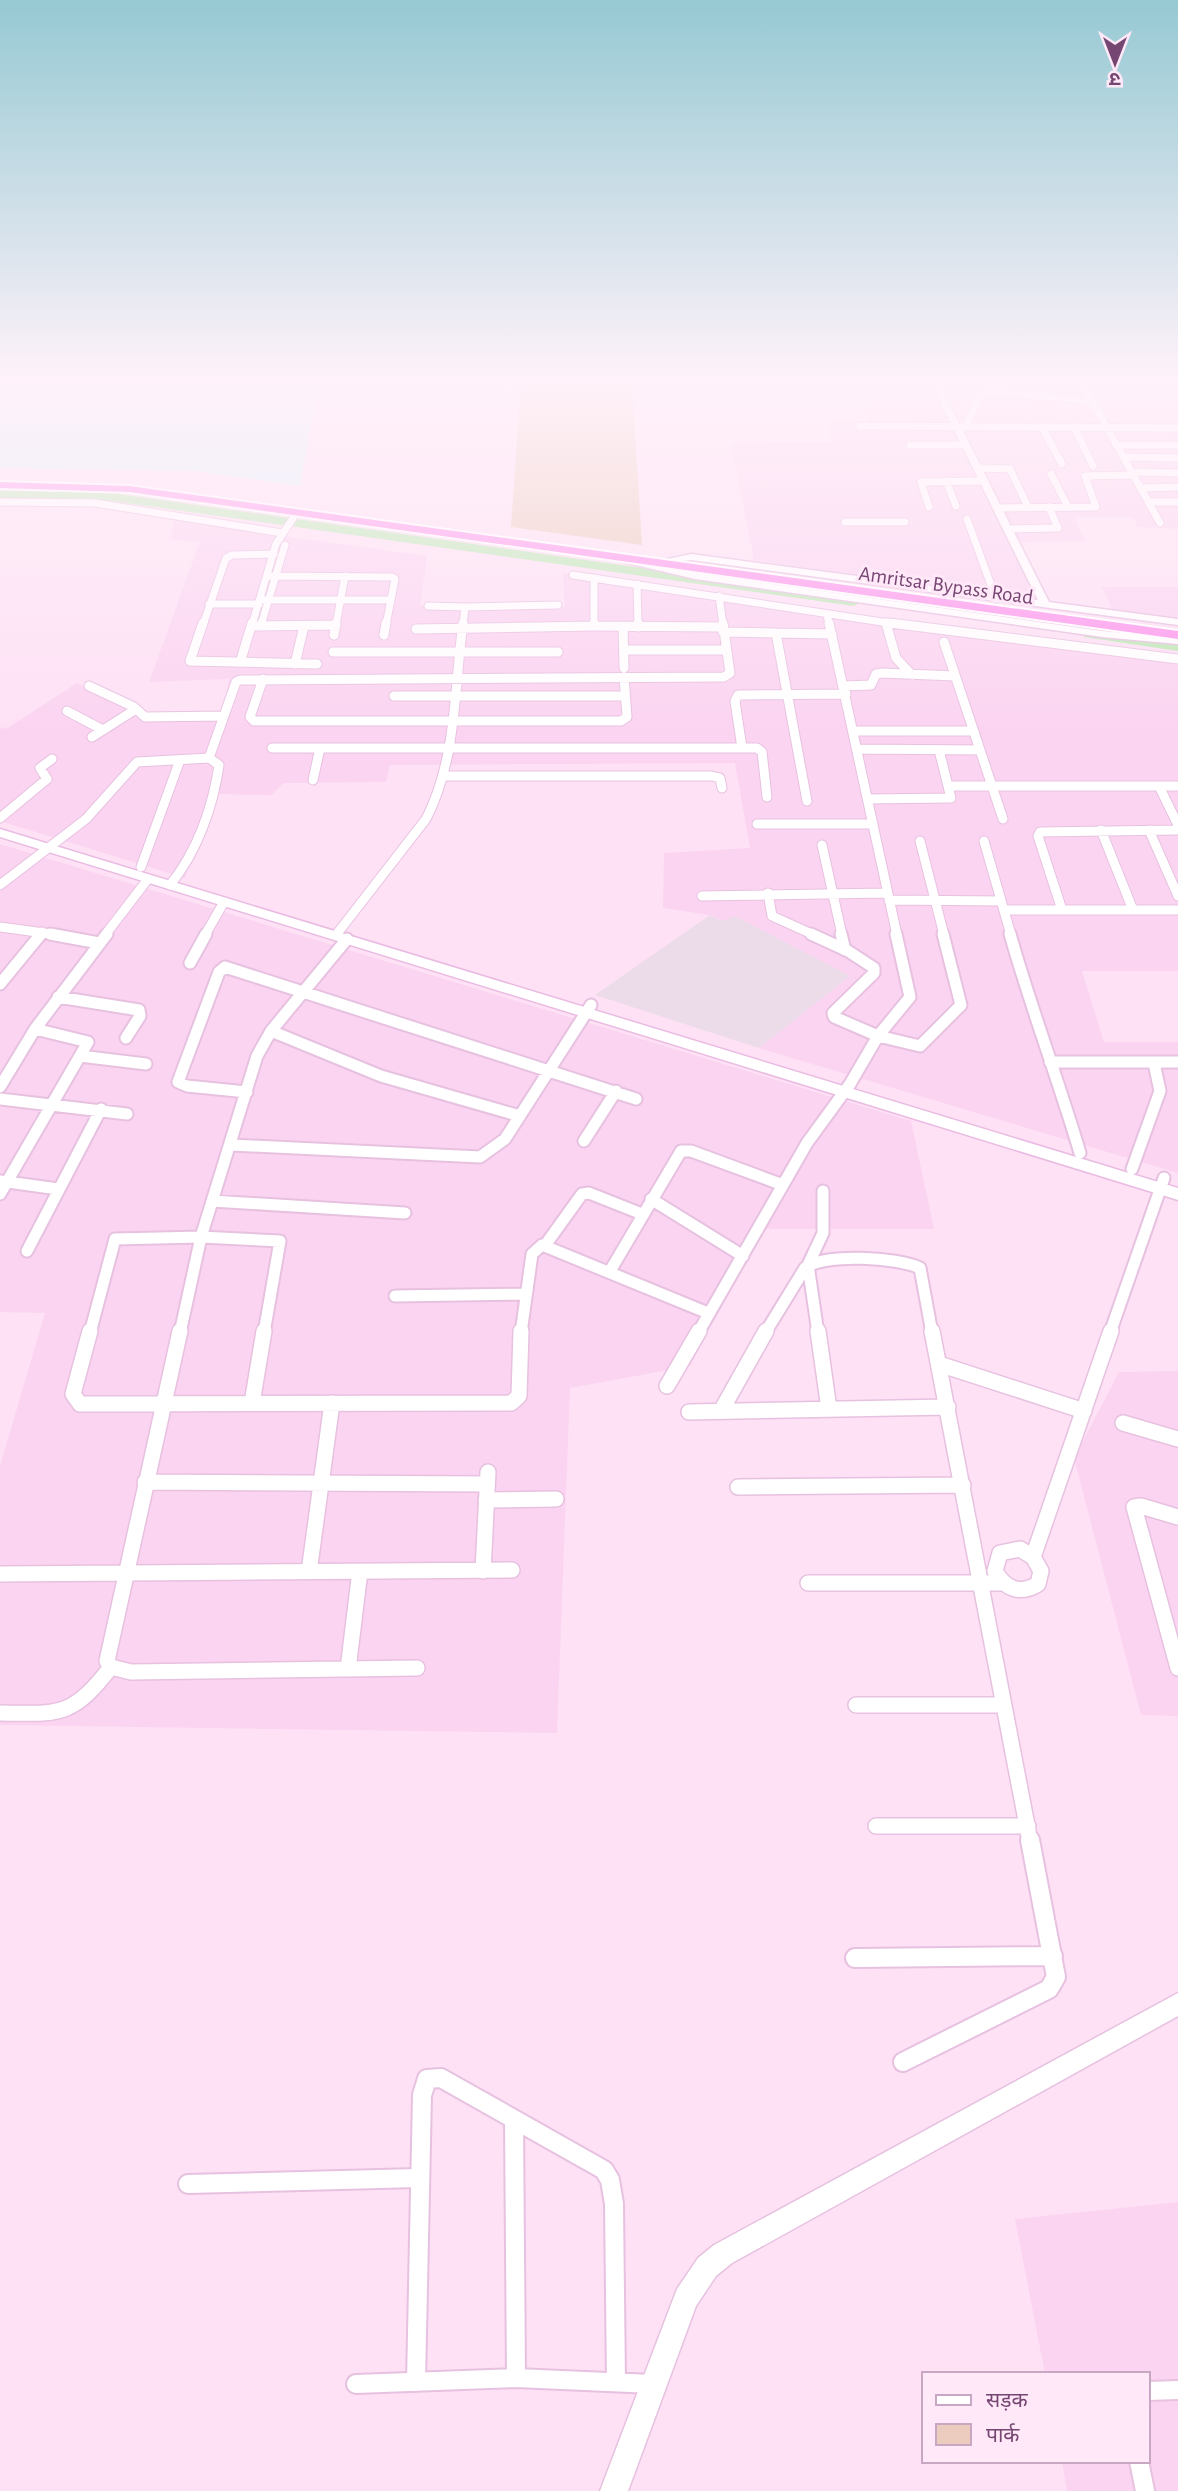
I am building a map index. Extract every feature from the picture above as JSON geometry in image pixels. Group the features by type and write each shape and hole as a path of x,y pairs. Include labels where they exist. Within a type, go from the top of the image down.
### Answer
{"highway":[{"name":"Amritsar Bypass Road","path":"184,497 1056,621 1178,635"},
{"name":"Amritsar Bypass Road","path":"231,497 1178,627"}],"main road":[{"path":"0,824 51,845"},
{"path":"0,833 51,845 1167,1183"},
{"path":"173,882 224,902 342,934"},
{"path":"847,1088 1132,1169 1167,1183 1178,1194"}],"street":[{"path":"926,497 929,507"},
{"path":"952,497 956,506"},
{"path":"992,497 1046,606"},
{"path":"1023,497 1028,508"},
{"path":"1063,497 1068,507"},
{"path":"997,508 1097,506 1094,497"},
{"path":"1145,497 1160,523"},
{"path":"0,502 95,503 247,524 282,534"},
{"path":"1148,502 1178,502"},
{"path":"1009,529 1058,528 1049,507"},
{"path":"272,576 274,554 282,534 295,514"},
{"path":"967,519 996,599"},
{"path":"845,522 905,522"},
{"path":"240,663 257,626 285,544 282,534"},
{"path":"274,554 227,556 190,661 317,664"},
{"path":"614,557 658,569 746,584 1102,634 1178,641"},
{"path":"673,559 691,557 1178,622"},
{"path":"573,575 827,614 1178,660"},
{"path":"272,576 393,576 395,579 384,635"},
{"path":"334,635 345,576"},
{"path":"593,625 594,578"},
{"path":"637,584 638,627"},
{"path":"209,758 236,682 243,679 456,678 624,673 724,677 730,673 719,596"},
{"path":"209,604 391,600"},
{"path":"428,607 558,605"},
{"path":"111,1667 107,1651 145,1482 166,1403 201,1237 232,1145 257,1056 271,1031 303,991 432,810 444,776 466,607"},
{"path":"667,1386 807,1143 847,1088 878,1037 910,998 827,614"},
{"path":"886,622 897,660 913,675"},
{"path":"295,664 304,625"},
{"path":"257,626 336,625"},
{"path":"416,629 593,625 832,634"},
{"path":"263,679 250,717 254,721 621,721 627,717 623,627"},
{"path":"776,633 807,801"},
{"path":"944,642 1003,819"},
{"path":"624,650 726,650"},
{"path":"332,652 558,652"},
{"path":"742,748 735,698 742,694 845,690 871,685 879,673 956,676"},
{"path":"397,678 393,700 454,696 625,696"},
{"path":"89,686 149,717 225,716"},
{"path":"92,737 136,709"},
{"path":"67,711 103,730"},
{"path":"854,731 974,731"},
{"path":"272,748 742,748 761,750 767,797"},
{"path":"313,780 320,748"},
{"path":"858,749 980,750"},
{"path":"868,799 951,798 939,750"},
{"path":"0,884 86,819 137,762 209,758 219,765 216,786 189,862 173,882"},
{"path":"0,818 47,779 47,775 40,768 52,759"},
{"path":"0,1087 35,1029 99,943 144,873 180,760"},
{"path":"444,776 712,776 720,778 722,788"},
{"path":"950,786 1178,786"},
{"path":"1062,910 1039,833 1047,830 1149,830 1178,827 1159,786"},
{"path":"757,824 873,824"},
{"path":"1101,830 1133,910"},
{"path":"1149,830 1178,896"},
{"path":"768,893 772,916 845,950 872,966 874,973 832,1015 836,1020 878,1037 920,1046 961,1005 920,841"},
{"path":"984,841 1049,1062 1063,1095 1080,1153"},
{"path":"822,845 845,950"},
{"path":"702,896 831,892 1062,910 1177,912"},
{"path":"190,963 224,902"},
{"path":"0,927 9,926 99,943"},
{"path":"0,984 42,932"},
{"path":"247,1091 178,1083 219,972 225,967 550,1069 636,1099"},
{"path":"58,997 139,1010 140,1016 126,1038"},
{"path":"232,1145 480,1157 505,1139 588,1009"},
{"path":"0,1194 4,1181 54,1104 87,1039 35,1029"},
{"path":"271,1031 382,1076 520,1116"},
{"path":"80,1056 146,1065"},
{"path":"1049,1062 1178,1062"},
{"path":"1132,1169 1160,1091 1154,1063"},
{"path":"584,1142 616,1091"},
{"path":"0,1099 127,1114"},
{"path":"27,1251 100,1109"},
{"path":"610,1271 677,1154 685,1150 783,1185"},
{"path":"4,1181 58,1189"},
{"path":"1033,1557 1167,1183"},
{"path":"721,1411 797,1276 808,1265 823,1233 822,1191"},
{"path":"252,1403 282,1245 276,1239 115,1239 73,1394 80,1404 515,1402 519,1396 520,1340 532,1254 546,1244 582,1194 589,1193 642,1214"},
{"path":"651,1199 743,1256"},
{"path":"212,1201 405,1213"},
{"path":"546,1244 708,1313"},
{"path":"808,1265 826,1260 916,1264 920,1268 1056,1977 1049,1989 903,2062"},
{"path":"808,1265 829,1409"},
{"path":"395,1296 526,1294"},
{"path":"939,1364 1084,1411"},
{"path":"309,1572 332,1403"},
{"path":"689,1412 948,1407"},
{"path":"1122,1423 1178,1439"},
{"path":"145,1482 321,1483 487,1478 483,1571"},
{"path":"738,1487 963,1485"},
{"path":"486,1500 556,1499"},
{"path":"1178,1517 1141,1506 1134,1507 1178,1668"},
{"path":"808,1583 1003,1583 1025,1591 1038,1584 1041,1571 1033,1557 1020,1549 1000,1553 995,1571 1003,1583"},
{"path":"2,1573 512,1570"},
{"path":"348,1669 360,1572"},
{"path":"111,1667 131,1672 417,1668"},
{"path":"0,1713 71,1710 89,1697 111,1667"},
{"path":"856,1705 1004,1705"},
{"path":"876,1826 1028,1826"},
{"path":"855,1958 1053,1956"},
{"path":"614,2491 694,2282 723,2254 1178,2004"},
{"path":"415,2382 422,2095 427,2079 441,2078 604,2170 610,2180 614,2204 616,2382"},
{"path":"514,2120 516,2378"},
{"path":"188,2184 418,2178"},
{"path":"356,2384 516,2378 653,2385"},
{"path":"1150,2391 1178,2390"},
{"path":"1139,2463 1145,2491"}],"shaded area":[{"path":"742,497 1178,497 1178,529 1137,527 1133,517 1074,517 1085,541 1011,542 1040,602 754,560"},
{"path":"174,521 427,556 420,605 565,607 563,573 1178,662 1178,971 1082,971 1104,1042 1178,1042 1178,1173 759,1048 850,976 710,915 663,908 664,853 750,848 735,763 390,765 386,782 283,783 272,795 214,794 185,878 0,821 0,727 6,729 77,683 143,718 221,718 229,679 149,682 200,542 170,539"},
{"path":"1102,587 1178,587 1178,619 1114,613"},
{"path":"0,844 911,1121 934,1229 762,1229 690,1366 570,1388 557,1733 0,1725 0,1466 45,1313 0,1312"},
{"path":"710,915 722,921 735,916 850,976 759,1048 595,995"},
{"path":"1178,1371 1178,1716 1141,1715 1074,1458 1119,1372"},
{"path":"1178,2202 1178,2491 1067,2491 1062,2463 1150,2463 1150,2372 1045,2372 1015,2219"}],"green space":[{"path":"513,497 639,497 642,545 511,527"}],"waterway":[{"path":"114,497 854,602"},
{"path":"1089,634 1178,647"}]}
